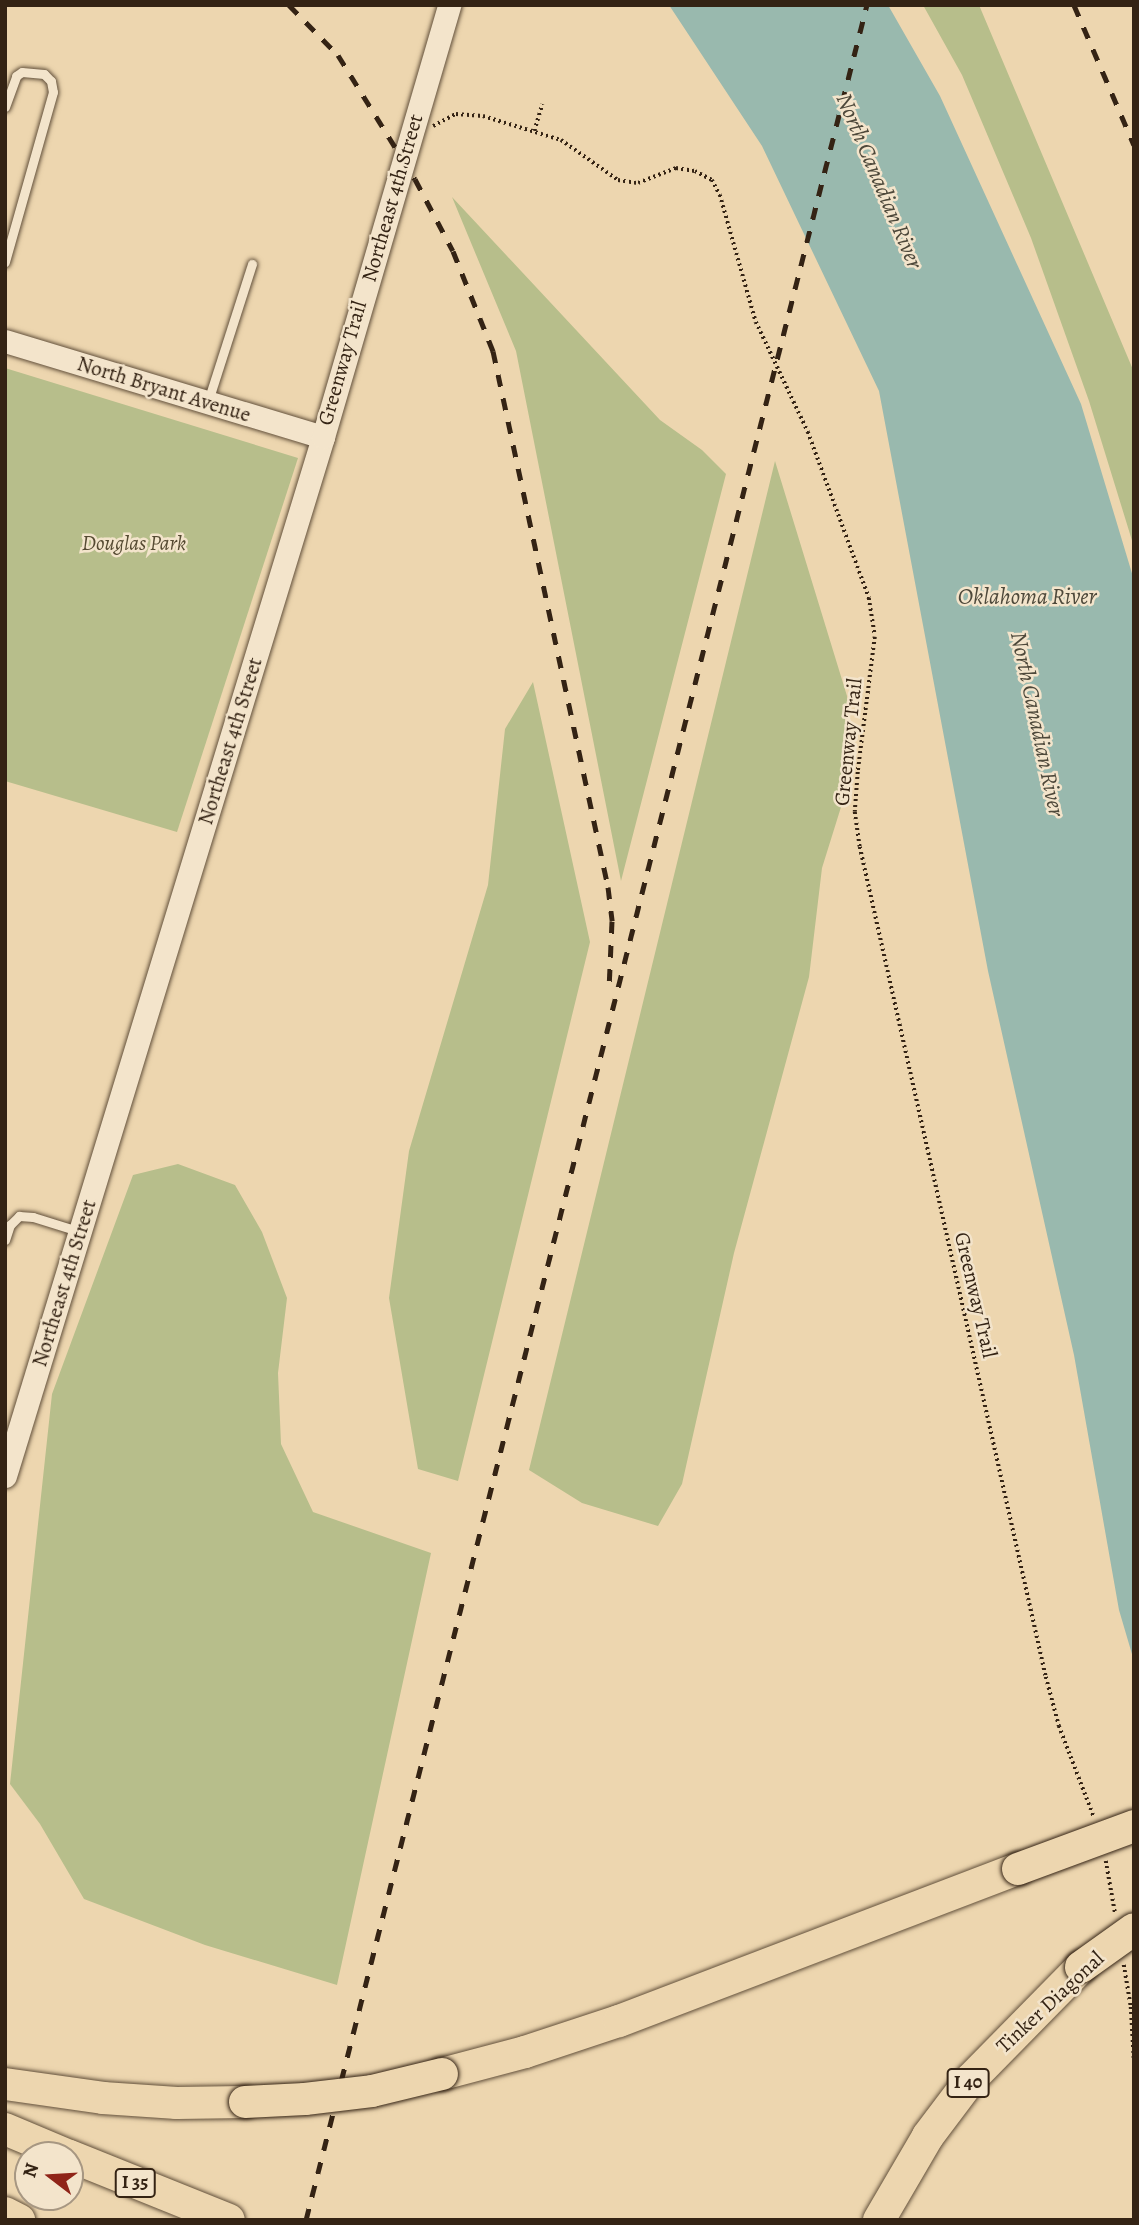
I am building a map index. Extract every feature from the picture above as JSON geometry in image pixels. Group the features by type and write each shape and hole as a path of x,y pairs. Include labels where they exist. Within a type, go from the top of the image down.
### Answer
{"highway":[{"path":"5,2084 103,2098 177,2104 305,2099 372,2091 524,2052 619,2021 1134,1826"},
{"name":"Tinker Diagonal","path":"879,2220 928,2136 971,2078 1082,1967 1124,1932"},
{"name":"I 35","path":"5,2129 33,2141"},
{"name":"I 35","path":"84,2162 229,2220"},
{"path":"5,2213 19,2220"}],"street":[{"name":"Northeast 4th Street","path":"5,1476 16,1426 79,1232 323,437 449,5"},
{"name":"North Bryant Avenue","path":"5,341 323,437"}],"lane":[{"path":"5,107 16,76 22,72 44,74 51,81 53,92 6,256"},
{"path":"208,402 252,264"},
{"path":"5,1240 10,1225 19,1216 33,1217 79,1232"}],"path":[{"path":"534,131 542,104"},
{"name":"Greenway Trail","path":"433,126 443,118 469,113 561,140 618,180 638,183 676,169 695,171 712,180 720,195 756,322 808,432 869,598 875,637 855,812 860,847 1046,1677 1059,1726 1097,1829"},
{"path":"1103,1850 1124,1932 1134,2059"}],"green space":[{"path":"923,5 979,5 1134,372 1134,547 1089,401 1031,238 962,75"},
{"path":"452,197 660,420 702,450 726,474 621,881 516,351"},
{"name":"Douglas Park","path":"5,368 298,458 177,832 5,781"},
{"path":"775,461 847,696 851,775 822,868 809,977 734,1253 682,1484 658,1526 582,1503 529,1470"},
{"path":"533,682 590,942 458,1481 418,1469 389,1298 409,1151 488,885 505,729"},
{"path":"178,1164 235,1185 262,1232 287,1298 278,1373 281,1444 313,1512 431,1553 337,1985 205,1945 84,1899 40,1824 10,1784 52,1394 133,1175"}],"water":[{"name":"Oklahoma River","path":"669,5 888,5 940,96 1081,404 1134,580 1134,1661 1119,1610 1074,1355 988,971 879,391 762,146"}],"railway":[{"path":"289,5 338,55 415,179 453,251 493,351 608,887 612,921 609,990"},
{"path":"306,2220 867,5"},
{"path":"1074,5 1134,145"}],"water label":[{"name":"North Canadian River","path":"879,181"},
{"name":"North Canadian River","path":"1037,724"}]}
